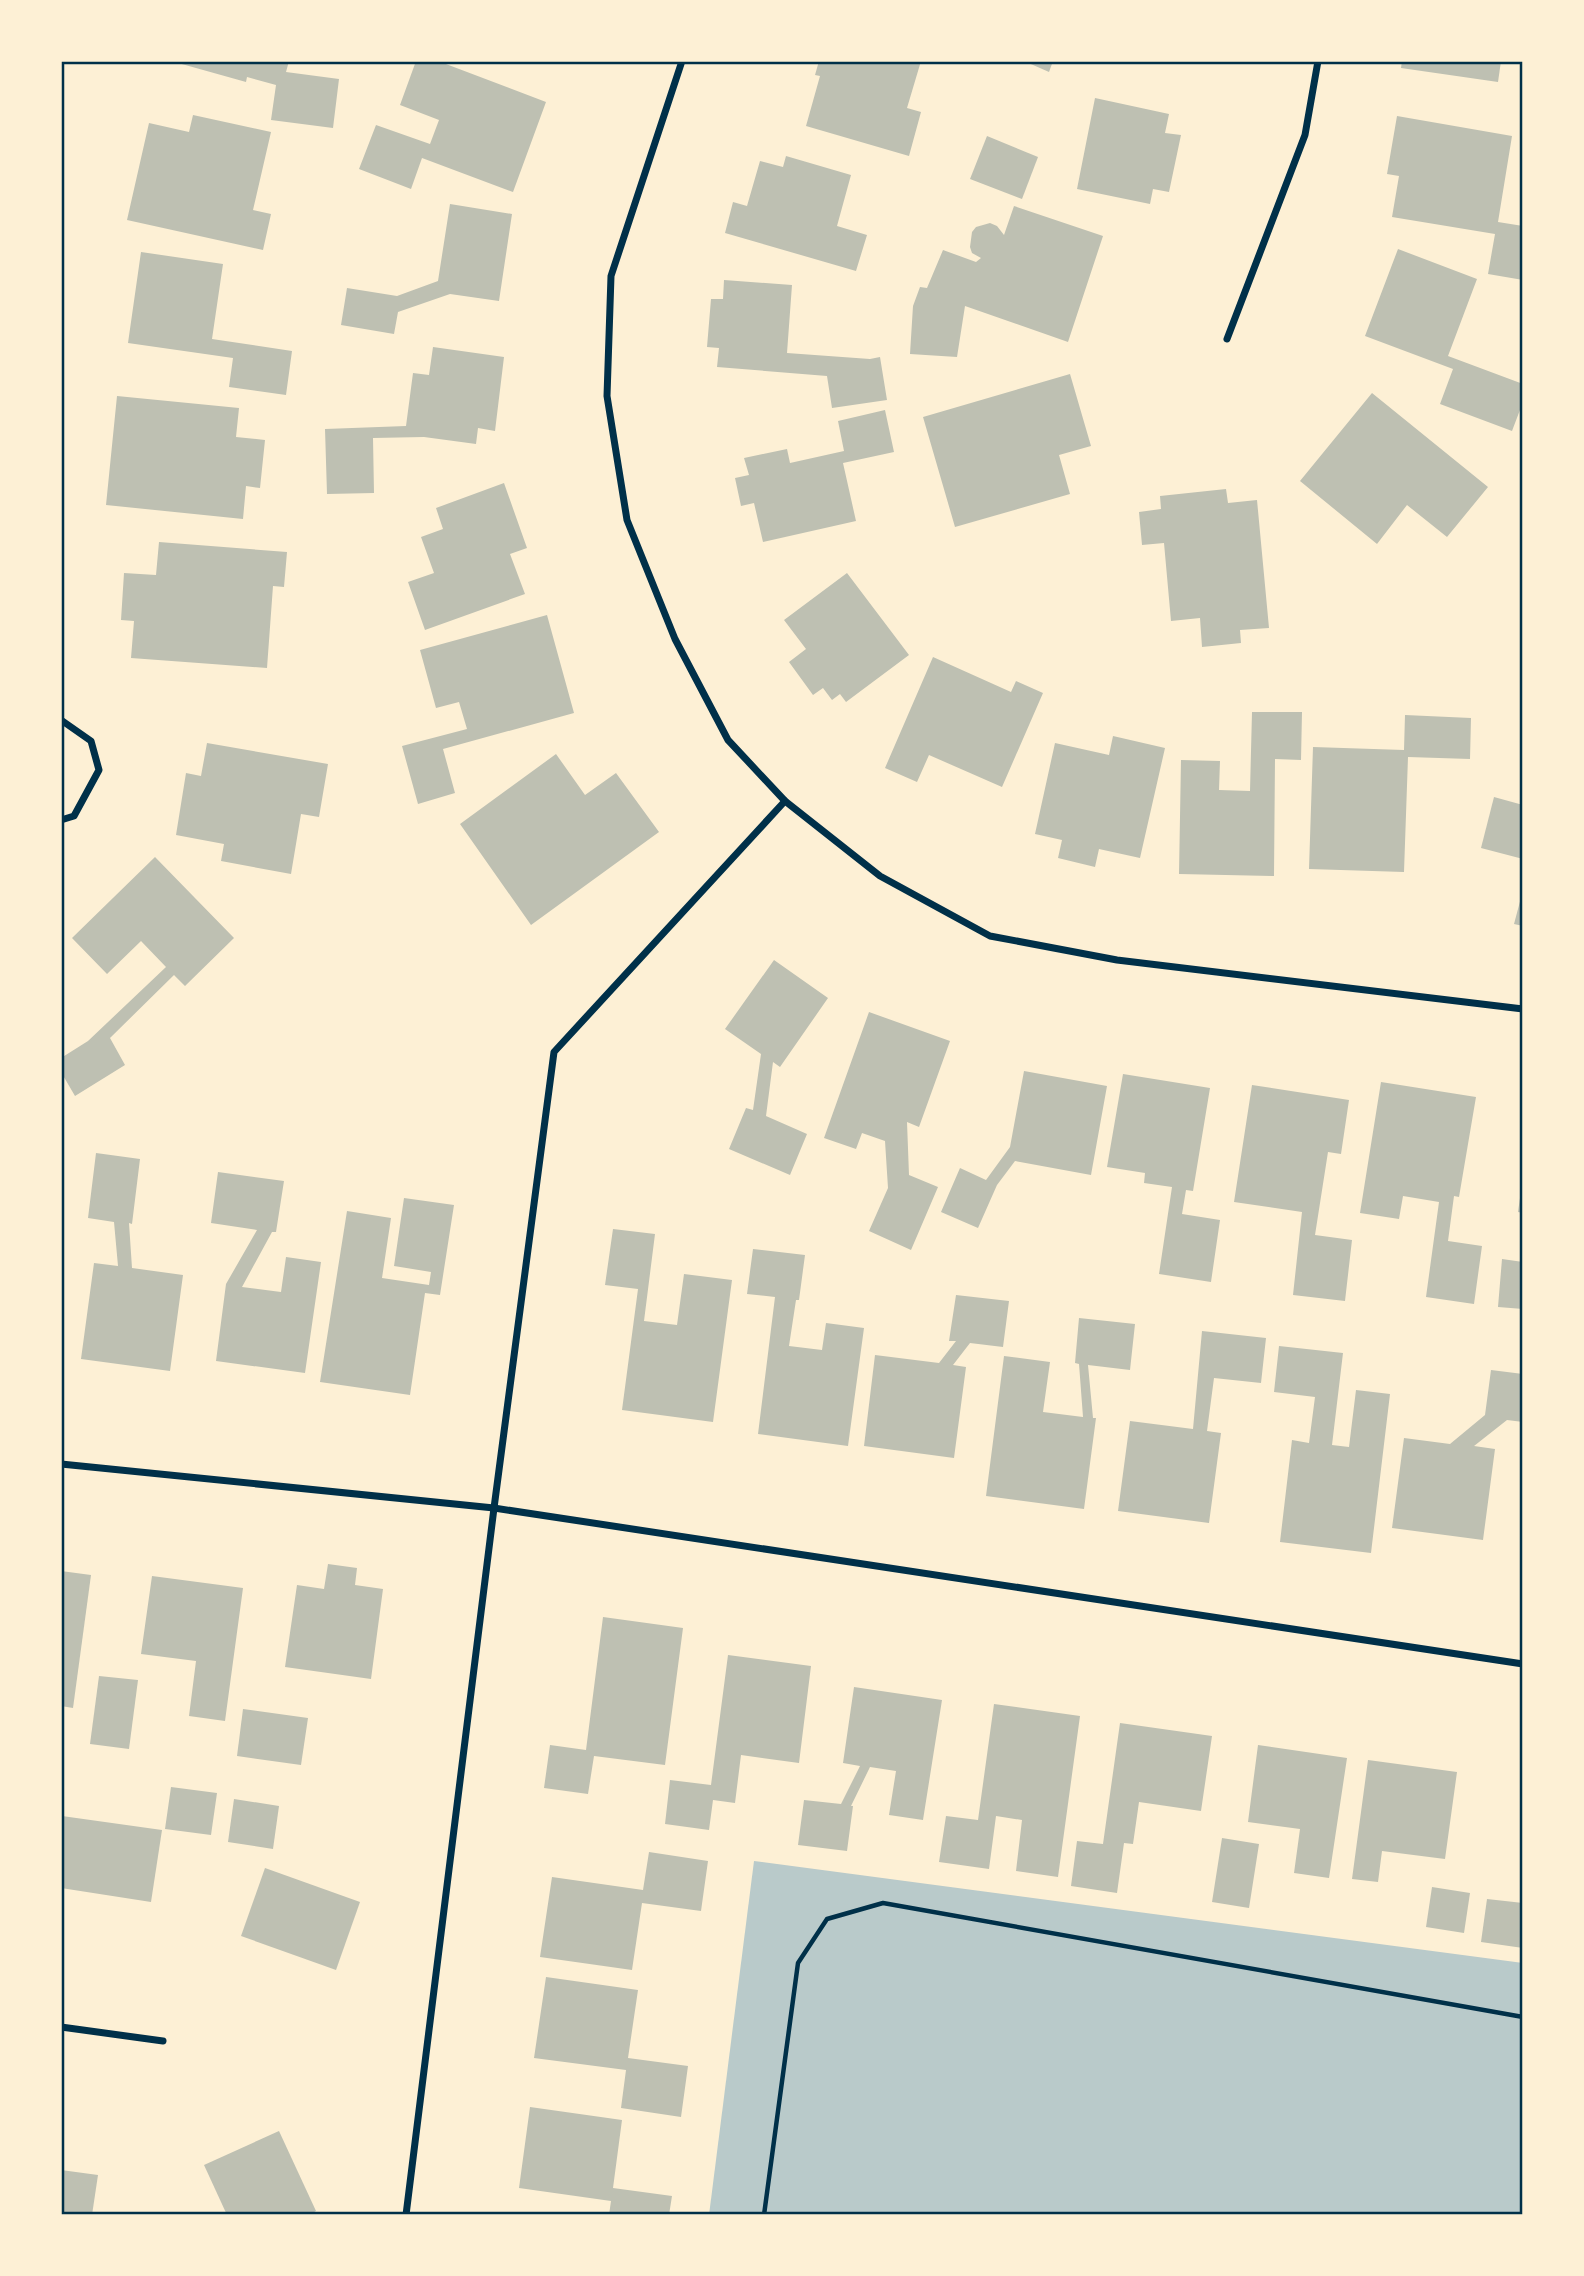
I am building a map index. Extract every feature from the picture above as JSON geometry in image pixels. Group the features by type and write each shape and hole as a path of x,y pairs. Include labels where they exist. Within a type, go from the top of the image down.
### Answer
{"street":[{"path":"682,61 611,276 607,396 627,520 675,639 728,740 785,800 880,876 990,936 1117,960 1523,1010"},
{"path":"1227,339 1305,135 1318,61"},
{"path":"61,720 91,741 99,770 74,816 61,820"},
{"path":"406,2215 554,1052 785,800"},
{"path":"61,1464 494,1508 1523,1664"},
{"path":"61,2027 163,2041"}],"path":[{"path":"764,2215 798,1963 827,1919 883,1903 1523,2017"}],"shaded area":[{"path":"754,1861 1523,1963 1523,2215 709,2215"}],"building":[{"path":"171,61 289,61 286,72 339,79 333,128 271,120 276,85 247,77 246,82"},
{"path":"416,61 438,61 546,102 513,192 422,158 411,189 359,169 376,125 430,144 439,120 400,105"},
{"path":"819,61 921,61 907,108 921,112 909,156 806,126 820,76 815,75"},
{"path":"1024,61 1053,61 1049,72"},
{"path":"1402,61 1501,61 1498,82 1401,68"},
{"path":"1095,98 1169,114 1165,133 1181,135 1169,192 1153,189 1150,204 1077,189"},
{"path":"193,115 271,132 253,210 271,214 263,250 127,220 149,123 189,132"},
{"path":"1397,116 1512,136 1498,222 1523,226 1523,280 1488,274 1495,234 1392,217 1399,176 1387,174"},
{"path":"987,136 1038,157 1022,199 970,179"},
{"path":"786,156 851,175 837,226 867,235 856,271 725,233 733,202 747,206 760,161 783,167"},
{"path":"450,204 512,214 499,301 450,294 398,312 394,334 341,325 347,288 397,296 438,281"},
{"path":"1014,206 1103,236 1068,342 965,306 957,357 910,354 913,306 920,287 927,288 943,250 976,262 981,258 972,253 972,232 976,227 990,223 997,226 1004,235"},
{"path":"1398,249 1477,279 1448,356 1523,384 1523,402 1512,431 1440,404 1453,369 1365,336"},
{"path":"141,252 223,264 212,339 292,351 286,395 229,387 233,358 128,343"},
{"path":"724,280 792,285 787,353 870,359 880,357 887,400 832,408 827,376 717,367 719,348 707,347 711,299 723,299"},
{"path":"433,347 504,357 495,431 478,428 476,444 424,437 373,438 374,493 327,494 325,429 406,426 413,373 429,375"},
{"path":"1070,374 1091,446 1059,455 1070,494 955,527 923,417"},
{"path":"1372,393 1488,487 1447,537 1407,505 1377,544 1300,481"},
{"path":"117,396 239,408 236,437 265,440 260,488 246,486 243,519 106,505"},
{"path":"885,410 894,452 843,463 856,521 763,542 754,503 741,506 735,478 749,475 744,458 787,449 790,463 844,451 838,421"},
{"path":"504,483 527,548 510,554 525,594 425,630 408,582 434,573 421,537 443,529 436,508"},
{"path":"1226,489 1228,503 1257,500 1269,628 1240,630 1241,643 1202,647 1200,618 1171,621 1164,543 1142,545 1139,512 1161,509 1160,496"},
{"path":"159,542 287,552 284,587 273,586 267,668 131,658 134,621 121,620 124,573 156,575"},
{"path":"847,573 909,655 846,702 840,694 832,700 823,688 813,695 789,662 806,649 784,620"},
{"path":"547,615 574,713 443,749 455,793 418,804 402,746 467,729 459,702 436,708 420,650"},
{"path":"933,657 1011,692 1016,681 1043,693 1002,787 929,755 917,782 885,768"},
{"path":"1252,712 1302,712 1301,760 1275,759 1274,876 1179,874 1181,760 1220,761 1219,790 1250,791"},
{"path":"1405,715 1471,718 1470,759 1408,757 1404,872 1309,869 1313,747 1404,750"},
{"path":"1113,736 1165,748 1140,858 1099,849 1095,867 1058,858 1062,840 1035,834 1055,743 1109,755"},
{"path":"207,743 328,764 319,817 301,814 291,874 221,861 224,844 176,835 186,773 201,776"},
{"path":"556,754 585,795 616,773 659,832 531,925 460,824"},
{"path":"1494,797 1523,805 1523,859 1481,848"},
{"path":"155,857 234,938 185,986 174,975 110,1038 125,1065 75,1096 61,1072 61,1058 88,1041 166,967 141,941 107,974 72,938"},
{"path":"1523,894 1523,926 1514,924"},
{"path":"774,960 828,998 780,1067 773,1062 766,1116 807,1134 790,1175 729,1149 746,1108 753,1110 761,1054 725,1029"},
{"path":"869,1012 950,1041 919,1127 907,1122 909,1175 938,1187 911,1250 869,1231 888,1188 885,1141 862,1133 856,1149 824,1138"},
{"path":"1024,1071 1107,1086 1091,1175 1015,1161 997,1185 978,1228 941,1212 960,1168 986,1180 1010,1147"},
{"path":"1123,1074 1210,1088 1193,1191 1186,1190 1182,1214 1220,1220 1211,1282 1159,1274 1172,1187 1144,1183 1145,1173 1107,1167"},
{"path":"1381,1082 1476,1097 1459,1197 1454,1196 1448,1241 1482,1246 1474,1304 1426,1297 1439,1202 1403,1196 1399,1219 1360,1213"},
{"path":"1252,1085 1349,1100 1341,1154 1328,1152 1315,1235 1352,1240 1345,1301 1293,1295 1302,1212 1234,1202"},
{"path":"96,1153 140,1159 132,1224 129,1223 132,1268 183,1275 170,1371 81,1359 94,1263 118,1266 114,1222 88,1218"},
{"path":"218,1172 284,1181 276,1232 272,1232 242,1287 281,1292 286,1257 321,1262 305,1373 216,1361 226,1284 257,1230 211,1223"},
{"path":"1523,1191 1523,1213 1518,1212"},
{"path":"404,1198 454,1205 440,1295 425,1293 410,1395 320,1382 347,1211 391,1218 382,1278 429,1285 431,1272 394,1266"},
{"path":"613,1229 655,1234 644,1321 677,1325 684,1274 732,1280 713,1422 622,1410 638,1289 605,1285"},
{"path":"753,1249 805,1255 789,1346 822,1350 826,1323 864,1328 848,1446 758,1434 775,1297 747,1294"},
{"path":"1502,1259 1523,1262 1523,1309 1498,1307"},
{"path":"956,1295 1009,1301 1003,1347 970,1343 953,1365 966,1367 954,1458 864,1446 875,1355 939,1363 956,1341 949,1341"},
{"path":"1079,1318 1135,1324 1130,1370 1088,1365 1093,1418 1096,1418 1084,1509 986,1496 1004,1356 1050,1362 1043,1412 1083,1417 1079,1364 1075,1363"},
{"path":"1202,1331 1266,1338 1261,1383 1214,1378 1207,1431 1221,1433 1209,1523 1118,1511 1130,1421 1193,1429"},
{"path":"1279,1346 1343,1353 1332,1445 1349,1447 1356,1390 1390,1394 1371,1553 1280,1542 1292,1440 1309,1443 1315,1397 1274,1392"},
{"path":"1491,1370 1523,1374 1523,1422 1507,1420 1474,1446 1495,1449 1483,1540 1392,1528 1404,1438 1450,1444 1485,1415"},
{"path":"328,1564 357,1568 355,1585 383,1589 371,1679 285,1667 297,1585 324,1589"},
{"path":"61,1571 91,1575 73,1708 61,1706"},
{"path":"152,1576 243,1588 225,1721 189,1716 196,1661 141,1654"},
{"path":"603,1617 683,1628 665,1765 594,1756 588,1794 544,1788 550,1745 586,1750"},
{"path":"728,1655 811,1666 799,1763 741,1755 735,1803 713,1800 709,1830 665,1824 670,1780 711,1785"},
{"path":"99,1676 138,1680 129,1749 90,1744"},
{"path":"854,1687 942,1700 923,1820 889,1815 896,1771 870,1767 851,1806 847,1851 798,1845 804,1800 841,1804 860,1766 843,1763"},
{"path":"994,1704 1080,1716 1058,1877 1016,1871 1022,1820 996,1816 989,1869 939,1862 946,1816 978,1820"},
{"path":"243,1709 308,1718 301,1765 237,1756"},
{"path":"1120,1723 1212,1736 1201,1811 1139,1802 1133,1844 1124,1843 1117,1893 1071,1886 1077,1841 1103,1844"},
{"path":"1258,1745 1347,1758 1329,1878 1294,1873 1300,1829 1248,1822"},
{"path":"1368,1760 1457,1772 1445,1859 1382,1851 1378,1882 1352,1879"},
{"path":"171,1787 217,1793 211,1835 165,1829"},
{"path":"234,1799 279,1806 273,1849 228,1842"},
{"path":"62,1816 162,1830 151,1902 61,1888"},
{"path":"1222,1838 1259,1844 1249,1908 1212,1902"},
{"path":"649,1852 708,1861 701,1911 642,1903 632,1970 540,1957 552,1877 643,1890"},
{"path":"265,1868 360,1902 336,1970 241,1936"},
{"path":"1432,1887 1470,1893 1464,1933 1426,1927"},
{"path":"1487,1899 1523,1903 1523,1948 1481,1942"},
{"path":"546,1977 638,1990 628,2058 688,2066 681,2117 621,2108 626,2070 534,2058"},
{"path":"530,2107 622,2120 613,2188 672,2196 669,2215 609,2215 611,2201 519,2188"},
{"path":"279,2131 316,2211 309,2215 227,2215 204,2165"},
{"path":"61,2170 98,2175 92,2215 61,2215"}]}
